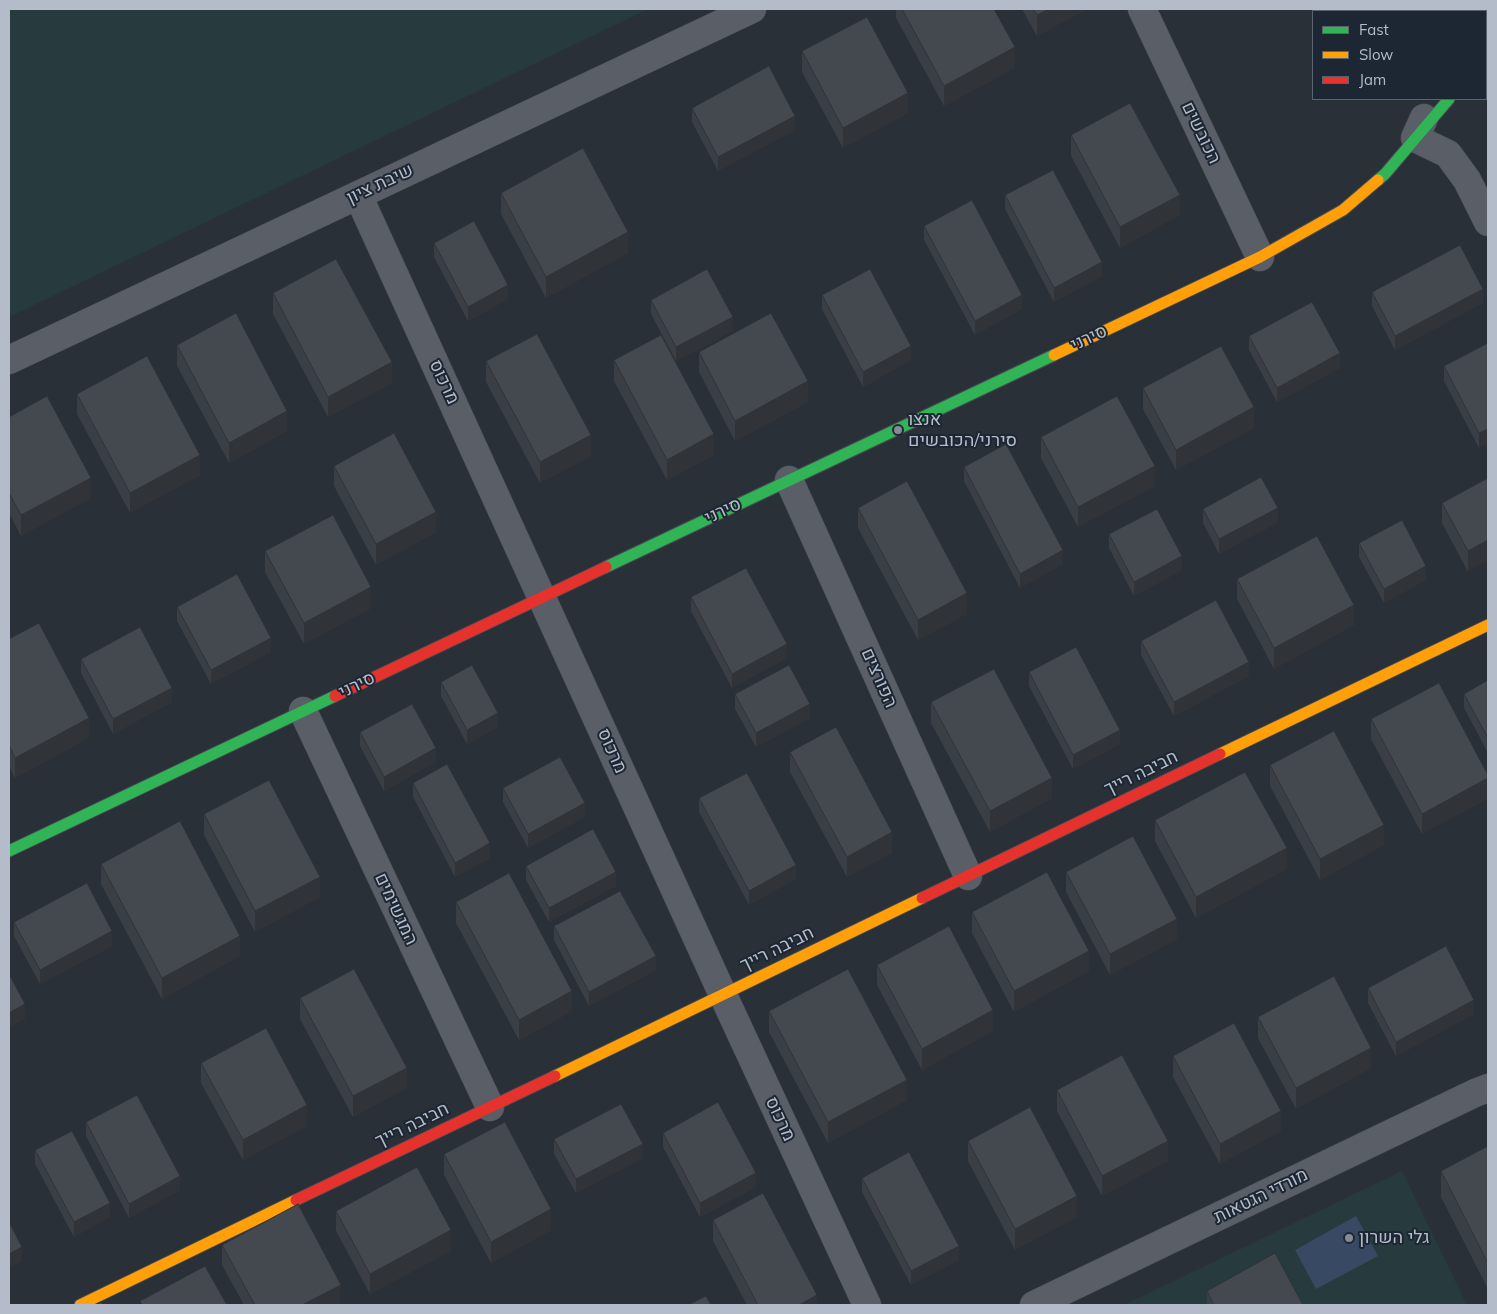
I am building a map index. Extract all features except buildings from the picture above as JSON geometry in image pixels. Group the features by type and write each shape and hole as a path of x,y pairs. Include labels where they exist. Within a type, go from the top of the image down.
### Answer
{"street":[{"name":"שיבת ציון","path":"9,360 752,9"},
{"name":"הכובשים","path":"1142,9 1260,257"},
{"name":"סירני","path":"1415,138 1433,100"},
{"name":"סירני","path":"9,851 1260,257 1342,210 1385,174 1448,100"},
{"path":"1415,138 1448,154 1467,180 1488,222"},
{"name":"מרכוס","path":"358,195 723,995 867,1305"},
{"name":"הפורצים","path":"789,480 968,876"},
{"name":"חביבה רייך","path":"80,1305 1488,625"},
{"name":"המגשימים","path":"303,711 490,1107"},
{"name":"מורדי הגטאות","path":"1034,1305 1488,1088"}],"green space":[{"path":"9,9 648,9 9,317"},
{"name":"גלי השרון","path":"1402,1171 1467,1305 1124,1305"}],"water":[{"path":"1356,1216 1378,1256 1316,1289 1295,1250"}],"traffic: fast":[{"path":"1378,180 1448,100"},
{"path":"606,567 1054,355"},
{"path":"9,851 335,696"}],"traffic: slow":[{"path":"1054,355 1260,257 1343,210 1378,180"},
{"path":"1220,754 1488,625"},
{"path":"555,1076 922,898"},
{"path":"80,1305 296,1200"}],"traffic: jam":[{"path":"335,696 606,567"},
{"path":"922,898 1220,754"},
{"path":"296,1200 555,1076"}],"place":[{"name":"אנצו סירני/הכובשים","path":"898,430"},
{"name":"גלי השרון","path":"1349,1238"}]}
